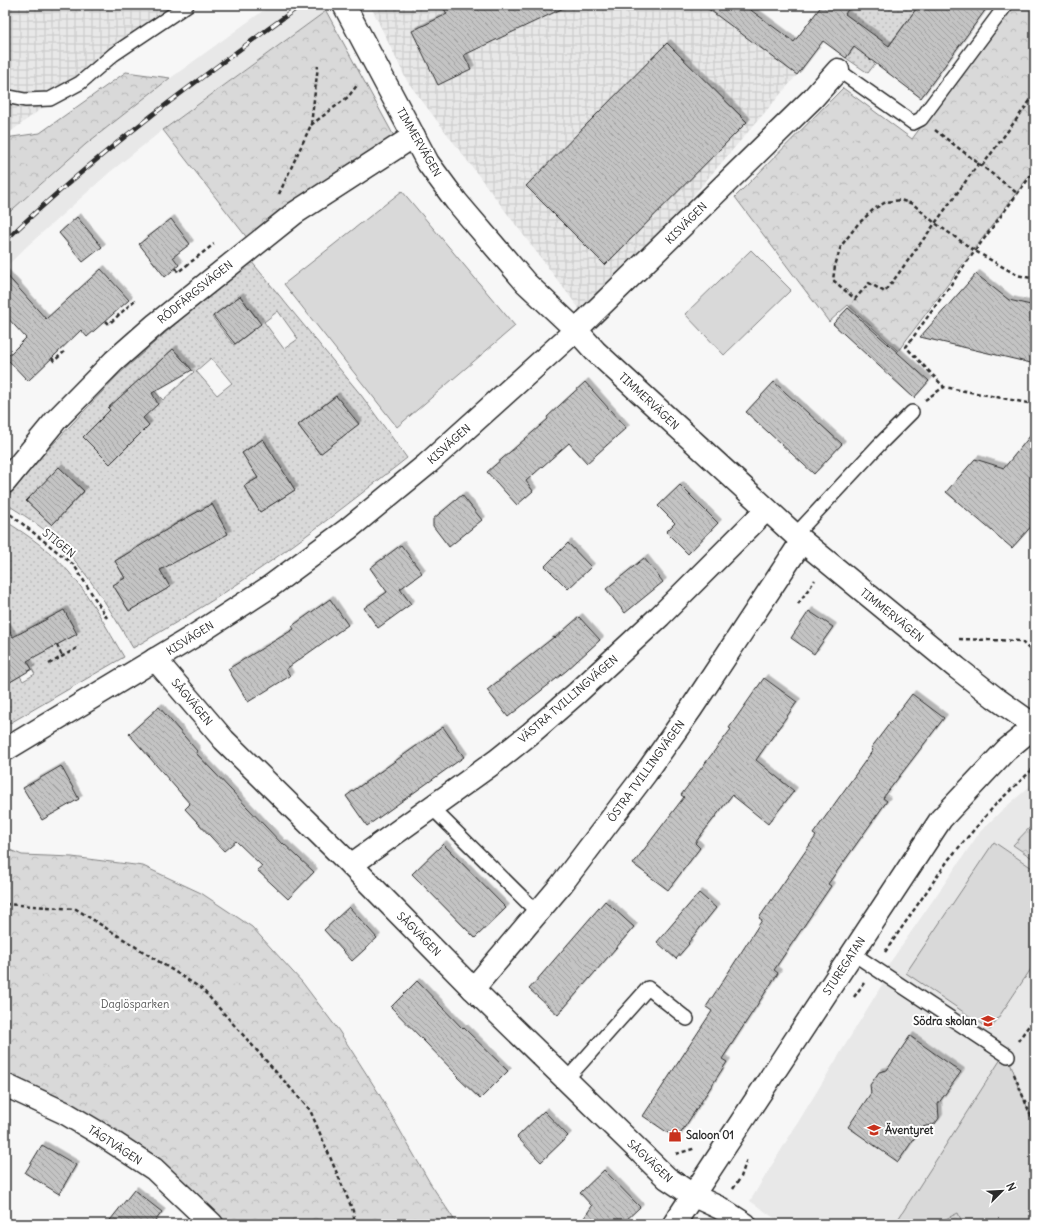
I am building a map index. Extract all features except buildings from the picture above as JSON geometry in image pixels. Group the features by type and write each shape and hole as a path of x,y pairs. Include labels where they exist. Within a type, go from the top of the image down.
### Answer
{"street":[{"name":"TIMMERVÄGEN","path":"344,5 428,162 456,201 526,283 576,330 595,351 798,538 957,668 1035,726"},
{"name":"KISVÄGEN","path":"5,750 194,636 268,588 348,529 426,465 576,330 813,98 838,70"},
{"name":"RÖDFÄRGSVÄGEN","path":"5,482 56,420 114,361 163,318 295,213 414,136"},
{"name":"VÄSTRA TVILLINGVÄGEN","path":"351,865 431,808 531,733 578,693 660,616 766,510"},
{"name":"ÖSTRA TVILLINGVÄGEN","path":"473,988 561,885 646,773 691,710 798,538"},
{"name":"SÅGVÄGEN","path":"155,659 224,740 566,1080 667,1178 694,1196 720,1208 745,1224"},
{"name":"STUREGATAN","path":"674,1224 694,1196 941,819 1006,750 1035,726"},
{"name":"TÄGTVÄGEN","path":"5,1085 65,1113 154,1169 212,1224"}],"lane":[{"path":"5,96 25,100 50,99 80,83 114,54 187,5"},
{"path":"838,70 913,123 922,119 1006,5"},
{"path":"798,538 879,445 912,412"},
{"path":"431,808 537,912"},
{"path":"852,953 1008,1056"},
{"path":"566,1080 648,988 687,1019"}],"path":[{"path":"1029,5 1035,10"},
{"path":"311,125 348,97 374,61"},
{"path":"276,200 311,125 318,66"},
{"path":"982,166 1035,94"},
{"path":"922,119 1018,193"},
{"path":"979,163 935,223 885,292 870,282 855,299 833,280 835,266 841,246 858,224 874,209 886,202 900,200 913,204 935,223 975,251 1017,275 1035,279"},
{"path":"1028,403 944,387 906,347 1035,170"},
{"path":"176,268 178,272 214,244"},
{"path":"106,321 109,324 135,300"},
{"path":"52,358 54,361 64,352"},
{"name":"STIGEN","path":"5,510 74,565 107,618"},
{"path":"798,604 819,575"},
{"path":"970,640 1021,641 1035,656"},
{"path":"57,645 62,656"},
{"path":"49,664 77,648"},
{"path":"5,904 76,909 202,989 310,1110 353,1211 354,1224"},
{"path":"1035,1018 1008,1056 1035,1126"}],"shaded area":[{"path":"5,5 179,5 5,136"},
{"path":"271,5 323,5 326,11 169,125 110,172 25,248 5,268 5,216 86,144 146,96"},
{"path":"370,5 744,5 812,56 587,319 407,81"},
{"path":"1035,782 1035,1224 783,1224 750,1201 883,983 880,978 891,961 980,832 1001,811"}],"green space":[{"path":"851,5 919,5 868,73 846,58 866,30 855,22 835,50 832,31"},
{"path":"1011,5 1035,5 1035,168 898,351 848,305 829,322 735,197 843,88 912,139"},
{"path":"326,11 395,138 248,239 163,130"},
{"path":"126,72 170,78 86,144 5,216 5,138 40,133"},
{"path":"402,191 515,326 397,427 284,284"},
{"path":"751,250 791,290 724,355 685,314"},
{"path":"251,261 361,395 407,458 326,521 263,567 133,648 88,577 67,551 43,529 5,503 5,501 40,458 117,376 182,318","holes":["240,296 257,318 247,326 251,332 234,345 212,317","278,311 298,339 284,349 264,322","173,349 194,372 163,400 142,378","211,358 232,383 217,395 196,371","336,396 358,424 320,454 298,425","122,398 149,425 110,464 83,437","263,439 295,490 260,512 244,487 258,478 242,453","59,467 84,492 52,525 27,501","212,505 228,534 189,555 173,525","144,544 170,587 129,611 113,585 125,578 115,561"]},
{"path":"5,521 39,544 69,572 92,602 124,657 5,726 5,685 20,676 23,681 35,674 17,643 5,650","holes":["64,611 77,634 43,652"]},
{"path":"1035,822 1035,860 1013,845"},
{"path":"994,842 1035,870 1035,963 990,1030 906,973"},
{"name":"Daglösparken","path":"5,848 22,855 72,857 143,866 201,893 252,927 302,982 339,1031 378,1092 430,1183 457,1224 215,1224 5,1080"},
{"path":"1008,1056 1035,1126 1035,1224 895,1224 1001,1059"},
{"path":"958,1213 963,1224 935,1224"}],"railway":[{"path":"5,241 75,177 112,147 187,89 301,5"}],"place":[{"name":"Södra skolan","path":"988,1021"},
{"name":"Äventyret","path":"874,1130"},
{"name":"Saloon 01","path":"675,1135"}]}
